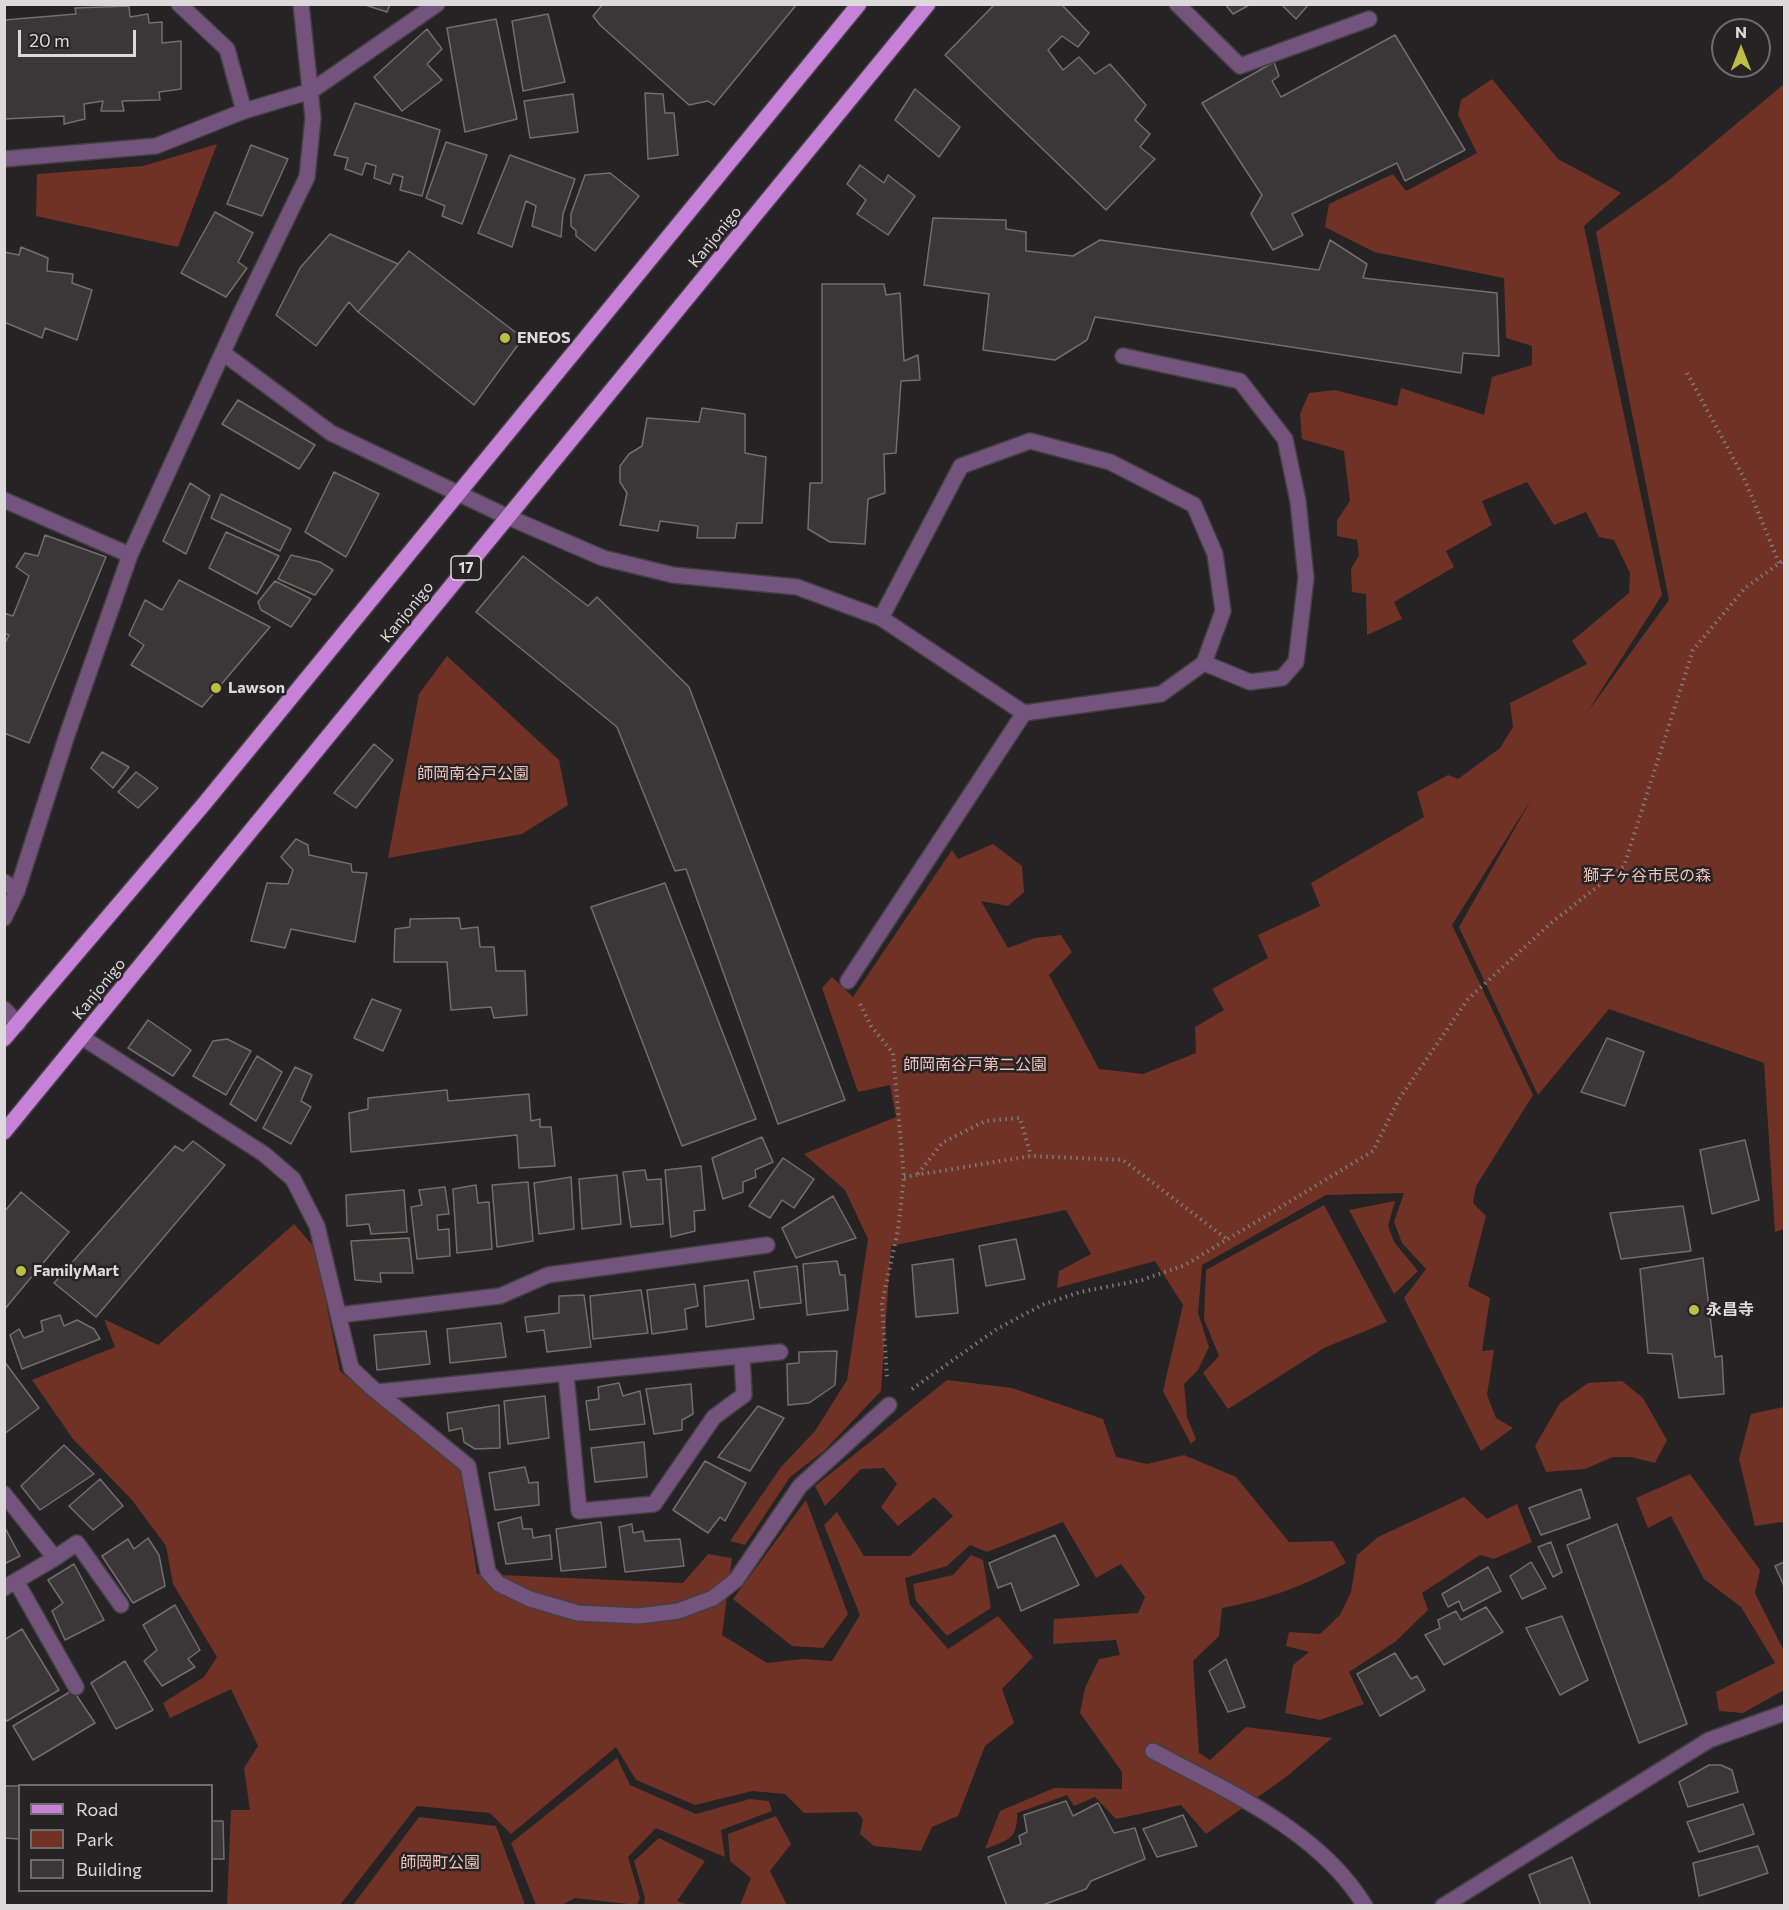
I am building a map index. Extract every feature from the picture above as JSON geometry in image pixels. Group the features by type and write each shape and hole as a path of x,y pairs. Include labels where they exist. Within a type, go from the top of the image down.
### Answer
{"main road":[{"name":"Kanjonigo","path":"4,1039 204,804 461,494 665,238 859,4"},
{"name":"Kanjonigo","path":"4,1132 928,4"}],"street":[{"path":"179,4 228,49 244,111"},
{"path":"4,918 11,886 130,555 307,177 313,118 302,4"},
{"path":"4,159 156,146 244,111 311,92 437,4"},
{"path":"1178,4 1240,66 1369,19"},
{"path":"223,353 331,433 508,517 603,558 673,575 797,587 881,618 1024,713 1161,694 1204,663 1223,611 1215,554 1194,505 1110,462 1030,441 961,466 881,618"},
{"path":"1124,356 1240,381 1285,439 1298,501 1306,578 1296,662 1282,678 1250,682 1204,663"},
{"path":"4,500 130,555"},
{"path":"848,981 1024,713"},
{"path":"4,1009 18,1024"},
{"path":"83,1038 264,1154 293,1179 317,1226 351,1368 468,1466 488,1572 499,1584 530,1599 578,1613 639,1616 678,1611 713,1598 736,1580 800,1486 889,1405"},
{"path":"339,1315 500,1296 548,1275 767,1245"},
{"path":"377,1392 780,1352"},
{"path":"566,1374 579,1511 654,1504 714,1417 744,1395 742,1356"},
{"path":"4,1494 55,1558"},
{"path":"76,1687 10,1584 77,1543 121,1605"},
{"path":"1443,1905 1708,1740 1785,1713"},
{"path":"1153,1750 1276,1821 1325,1855 1356,1890 1365,1905"}],"path":[{"path":"1688,373 1744,478 1779,564"},
{"path":"889,1405 997,1329 1042,1305 1080,1292 1142,1280 1185,1265 1373,1151 1399,1099 1468,999 1551,923 1624,866 1693,650 1745,588 1785,560"},
{"path":"848,981 871,1026 893,1053 904,1178 898,1230 882,1303 889,1405"},
{"path":"918,1175 942,1143 985,1121 1020,1118 1031,1156"},
{"path":"904,1178 1031,1156 1123,1160 1229,1240"}],"green space":[{"path":"1492,79 1558,159 1621,193 1584,226 1662,595 1586,714 1669,600 1596,232 1669,180 1784,84 1784,1229 1775,1232 1764,1063 1609,1009 1538,1095 1459,927 1532,798 1452,925 1533,1095 1476,1186 1473,1203 1486,1216 1468,1286 1490,1298 1482,1351 1494,1350 1487,1395 1496,1418 1513,1428 1481,1451 1404,1298 1426,1269 1402,1243 1394,1222 1404,1193 1326,1195 1202,1265 1198,1313 1209,1347 1198,1370 1184,1384 1187,1417 1196,1439 1191,1444 1163,1391 1183,1305 1155,1261 1057,1288 1059,1271 1091,1254 1066,1210 891,1246 881,1391 824,1451 790,1477 745,1545 730,1541 781,1467 815,1431 847,1380 868,1239 845,1190 804,1154 896,1117 890,1085 858,1092 822,988 832,977 853,997 952,850 958,859 993,844 1022,866 1024,892 1008,906 981,901 1008,948 1035,938 1061,935 1072,952 1049,975 1099,1069 1143,1074 1196,1053 1195,1027 1224,1010 1212,989 1268,958 1258,935 1320,906 1311,883 1424,817 1417,792 1448,775 1458,779 1500,748 1513,727 1510,703 1587,664 1572,641 1629,593 1630,573 1614,540 1599,537 1586,512 1554,525 1527,482 1482,501 1492,525 1446,551 1454,567 1394,602 1402,619 1367,635 1366,594 1352,592 1351,569 1359,555 1357,540 1337,536 1337,520 1350,501 1344,451 1302,439 1300,414 1309,393 1335,390 1397,406 1401,388 1484,415 1492,377 1532,365 1532,346 1506,338 1504,278 1374,252 1325,227 1329,204 1393,174 1406,191 1477,153 1458,115 1461,100"},
{"path":"217,144 178,247 36,216 37,174 143,166"},
{"name":"師岡南谷戸公園","path":"447,656 559,760 568,805 522,834 388,858 419,694"},
{"path":"1395,1201 1388,1226 1394,1242 1418,1271 1394,1294 1349,1210"},
{"path":"1324,1205 1387,1322 1324,1348 1228,1409 1203,1373 1219,1356 1204,1319 1206,1270"},
{"path":"294,1224 315,1248 340,1371 461,1471 477,1574 683,1583 708,1554 732,1558 722,1635 767,1663 802,1659 832,1661 860,1615 824,1525 837,1512 864,1556 910,1556 953,1516 934,1497 898,1526 881,1507 897,1484 884,1468 861,1469 825,1506 815,1486 947,1380 1012,1388 1103,1419 1116,1457 1147,1464 1184,1455 1236,1477 1289,1542 1333,1541 1346,1563 1286,1591 1222,1608 1219,1636 1193,1661 1199,1753 1210,1760 1246,1727 1332,1738 1286,1777 1206,1834 1181,1805 1116,1819 1095,1797 1074,1806 1067,1795 1017,1813 1016,1829 1010,1838 985,1849 1000,1811 1054,1788 1122,1789 1122,1772 1080,1713 1085,1688 1099,1659 1120,1655 1116,1640 1053,1644 1054,1619 1138,1613 1145,1597 1121,1564 1096,1578 1063,1522 987,1552 970,1545 947,1566 905,1578 910,1605 948,1649 998,1616 1033,1657 1002,1689 1014,1723 985,1746 958,1816 932,1827 921,1851 874,1846 860,1834 863,1819 857,1812 804,1813 785,1794 752,1791 695,1805 636,1780 616,1747 511,1834 490,1813 417,1806 340,1905 227,1905 231,1810 250,1810 244,1768 258,1746 231,1689 170,1718 163,1703 204,1677 217,1657 173,1584 166,1546 132,1500 73,1439 32,1380 115,1347 104,1319 158,1345"},
{"path":"1622,1381 1643,1398 1667,1440 1655,1463 1631,1457 1613,1457 1585,1469 1546,1472 1535,1446 1560,1403 1588,1383"},
{"path":"1784,1407 1784,1525 1782,1522 1755,1526 1739,1459 1751,1414"},
{"path":"1690,1474 1760,1570 1755,1593 1784,1651 1784,1690 1743,1713 1719,1711 1716,1692 1775,1663 1741,1607 1704,1579 1671,1516 1648,1528 1636,1498"},
{"path":"1464,1497 1487,1519 1517,1504 1532,1542 1494,1559 1480,1555 1422,1593 1428,1610 1395,1642 1349,1672 1364,1704 1320,1720 1285,1713 1293,1665 1309,1652 1286,1646 1289,1632 1320,1634 1340,1615 1351,1592 1357,1555 1378,1537"},
{"path":"806,1500 848,1614 823,1648 792,1646 733,1599"},
{"path":"971,1555 983,1560 991,1608 947,1636 916,1601 913,1584 953,1575"},
{"path":"617,1758 630,1785 696,1814 750,1799 769,1801 772,1811 721,1830 725,1857 656,1828 628,1857 640,1898 637,1905 575,1898 562,1905 536,1905 511,1843"},
{"path":"776,1816 791,1844 770,1871 787,1905 740,1905 751,1878 730,1861 728,1834"},
{"name":"師岡町公園","path":"419,1817 496,1826 525,1905 353,1905"},
{"path":"659,1838 705,1861 677,1901 689,1905 644,1905 645,1898 634,1861"}],"building":[{"path":"362,4 390,4 387,12"},
{"path":"603,4 797,4 714,105 708,101 689,105 600,25 593,16"},
{"path":"995,4 1061,4 1089,33 1078,47 1062,36 1048,50 1063,70 1079,57 1095,74 1110,64 1146,105 1135,120 1150,134 1140,147 1155,159 1106,210 945,55"},
{"path":"1225,4 1251,4 1233,14"},
{"path":"1281,4 1309,4 1296,19"},
{"path":"129,6 130,17 148,14 149,23 162,22 162,43 181,41 181,89 159,92 160,100 122,101 124,111 101,111 103,101 84,104 85,119 64,124 64,116 4,119 4,20 76,14 75,8"},
{"path":"548,14 565,82 523,91 512,21"},
{"path":"496,19 517,119 465,132 447,28"},
{"path":"427,29 442,49 427,64 442,80 402,111 374,77"},
{"path":"1395,35 1465,150 1405,181 1397,163 1292,214 1303,235 1273,250 1251,214 1262,195 1202,103 1274,62 1279,76 1272,81 1281,97"},
{"path":"915,89 960,127 939,157 895,120"},
{"path":"645,93 663,94 665,113 674,113 678,155 648,159"},
{"path":"573,94 578,132 530,138 524,101"},
{"path":"355,103 440,130 422,196 400,190 403,177 393,174 390,184 374,178 376,166 366,163 362,175 345,169 348,158 334,155"},
{"path":"446,142 487,155 462,224 442,216 445,206 426,198"},
{"path":"251,145 288,159 262,216 227,204"},
{"path":"510,155 575,179 563,214 561,237 532,226 536,206 526,201 512,247 478,233"},
{"path":"860,165 884,183 888,175 915,196 888,235 857,214 866,200 847,184"},
{"path":"610,173 639,196 595,251 576,236 576,231 571,226 571,214 585,175"},
{"path":"215,212 253,233 238,262 247,268 226,297 181,273"},
{"path":"933,218 1006,220 1006,229 1026,232 1026,251 1073,256 1100,240 1319,270 1330,240 1367,264 1363,278 1497,293 1499,356 1463,353 1461,373 1095,317 1087,340 1055,360 983,350 989,294 924,285"},
{"path":"330,234 398,264 358,312 349,302 316,346 276,315 300,268"},
{"path":"21,247 48,258 47,271 73,274 72,283 92,290 77,340 45,328 42,338 4,322 4,252 19,255"},
{"path":"409,251 523,338 474,405 358,312"},
{"path":"822,284 884,284 886,295 900,293 904,361 918,355 920,380 901,381 896,453 884,454 885,493 868,499 865,544 830,542 808,529 810,483 822,483"},
{"path":"238,400 315,445 299,469 222,424"},
{"path":"702,408 745,414 745,453 766,457 762,523 737,523 735,538 697,538 698,526 660,521 658,531 620,525 627,493 620,482 620,466 629,454 642,446 647,418 699,422"},
{"path":"334,472 379,494 346,557 305,532"},
{"path":"190,483 210,496 186,554 163,541"},
{"path":"221,494 291,529 280,551 211,518"},
{"path":"226,532 279,556 257,594 209,568"},
{"path":"45,535 106,557 29,743 4,733 4,645 9,635 4,633 4,613 13,616 29,576 16,567 25,553 38,556"},
{"path":"291,555 320,562 333,570 315,595 278,579"},
{"path":"523,556 588,606 597,597 689,687 845,1100 778,1124 686,869 675,871 617,727 476,612"},
{"path":"179,580 270,627 202,707 131,665 144,645 129,635 145,600 162,610"},
{"path":"275,581 311,599 291,627 261,610 258,602"},
{"path":"374,744 393,760 356,808 334,793"},
{"path":"102,752 129,767 113,788 91,768"},
{"path":"136,772 158,788 138,808 118,792"},
{"path":"296,839 308,845 309,855 351,864 352,872 367,873 355,942 291,929 285,948 251,941 267,883 288,884 293,870 281,857"},
{"path":"665,883 756,1119 682,1146 591,907"},
{"path":"459,918 461,929 478,927 480,947 494,947 496,971 525,971 527,1015 494,1018 491,1007 451,1010 447,962 394,962 395,929 410,927 410,919"},
{"path":"372,999 401,1010 383,1051 354,1038"},
{"path":"148,1020 191,1050 173,1076 128,1048"},
{"path":"1607,1038 1644,1052 1625,1106 1581,1092"},
{"path":"227,1039 251,1051 226,1095 193,1076 213,1041"},
{"path":"257,1056 282,1072 256,1121 230,1104"},
{"path":"295,1067 312,1075 301,1101 311,1107 291,1144 263,1128"},
{"path":"447,1090 448,1101 529,1094 531,1121 540,1119 540,1127 551,1127 555,1166 519,1168 517,1135 351,1152 349,1113 368,1109 368,1098"},
{"path":"762,1137 773,1162 755,1170 756,1177 743,1182 743,1192 723,1199 712,1158"},
{"path":"1745,1140 1759,1200 1712,1214 1700,1150"},
{"path":"193,1141 225,1165 96,1317 54,1283 175,1146 183,1151"},
{"path":"783,1158 814,1179 794,1208 782,1200 770,1218 749,1206"},
{"path":"701,1166 705,1210 694,1211 695,1231 671,1237 665,1170"},
{"path":"645,1170 647,1180 661,1179 663,1224 631,1227 623,1172"},
{"path":"617,1175 621,1224 582,1229 579,1179"},
{"path":"571,1177 574,1229 539,1234 534,1183"},
{"path":"528,1182 533,1241 497,1247 492,1185"},
{"path":"476,1185 478,1203 489,1202 492,1249 457,1253 453,1189"},
{"path":"445,1187 449,1214 437,1215 438,1230 449,1229 450,1256 417,1259 411,1207 422,1205 419,1190"},
{"path":"404,1190 407,1232 371,1234 369,1224 347,1226 346,1195"},
{"name":"FamilyMart","path":"21,1192 69,1232 4,1310 4,1212"},
{"path":"833,1196 856,1238 796,1258 782,1228"},
{"path":"1683,1206 1691,1251 1621,1259 1610,1213"},
{"path":"409,1238 413,1273 380,1273 381,1282 355,1280 351,1241"},
{"path":"1016,1239 1025,1279 986,1286 979,1246"},
{"path":"1703,1258 1715,1357 1722,1356 1724,1394 1679,1398 1672,1354 1648,1353 1640,1269"},
{"path":"953,1259 958,1313 916,1317 912,1265"},
{"path":"837,1261 840,1275 845,1275 848,1310 807,1315 803,1264"},
{"path":"797,1266 801,1303 760,1308 754,1272"},
{"path":"748,1280 754,1319 706,1327 704,1286"},
{"path":"695,1284 698,1306 685,1309 687,1329 652,1334 647,1290"},
{"path":"641,1290 648,1333 593,1339 590,1296"},
{"path":"584,1295 591,1347 547,1352 544,1330 527,1332 525,1317 559,1313 559,1296"},
{"path":"60,1315 64,1326 77,1320 94,1329 100,1339 22,1369 10,1335 19,1329 24,1338 43,1331 41,1321"},
{"path":"501,1323 506,1357 450,1363 447,1329"},
{"path":"426,1331 430,1364 377,1370 374,1335"},
{"path":"837,1351 835,1385 809,1403 788,1405 787,1364 799,1363 799,1352"},
{"path":"4,1361 39,1408 4,1434"},
{"path":"619,1383 623,1396 640,1391 645,1424 590,1430 586,1401 599,1399 598,1387"},
{"path":"691,1384 693,1414 682,1420 682,1430 654,1434 646,1389"},
{"path":"545,1396 549,1438 508,1444 504,1401"},
{"path":"499,1405 500,1448 475,1449 464,1442 462,1428 449,1431 447,1413"},
{"path":"758,1406 784,1418 750,1471 718,1457"},
{"path":"644,1442 647,1477 595,1482 591,1448"},
{"path":"64,1445 94,1474 40,1510 21,1486"},
{"path":"705,1461 746,1483 725,1521 720,1517 708,1533 673,1510"},
{"path":"525,1467 529,1483 538,1482 539,1505 495,1510 489,1473"},
{"path":"100,1479 123,1506 93,1530 69,1506"},
{"path":"1581,1489 1590,1518 1541,1535 1529,1508"},
{"path":"521,1517 523,1529 532,1529 533,1538 550,1535 552,1559 506,1564 498,1523"},
{"path":"601,1522 606,1567 561,1571 556,1529"},
{"path":"632,1524 633,1533 643,1531 645,1541 680,1539 684,1566 625,1572 619,1527"},
{"path":"1617,1524 1687,1724 1639,1743 1567,1545"},
{"path":"4,1526 20,1556 4,1564"},
{"path":"1055,1535 1079,1585 1021,1611 1011,1583 998,1588 989,1563"},
{"path":"148,1538 159,1555 165,1586 133,1603 102,1556 128,1539 134,1549"},
{"path":"1551,1542 1562,1572 1553,1577 1538,1547"},
{"path":"1531,1562 1546,1588 1522,1599 1510,1576"},
{"path":"1784,1562 1784,1586 1775,1566"},
{"path":"74,1564 104,1620 65,1640 52,1611 63,1603 48,1580"},
{"path":"1488,1567 1501,1591 1463,1611 1459,1601 1448,1607 1442,1594"},
{"path":"175,1605 200,1650 188,1659 195,1667 162,1686 144,1661 157,1650 143,1625"},
{"path":"1486,1607 1503,1632 1444,1665 1425,1635 1440,1628 1438,1620 1456,1611 1461,1620"},
{"path":"1562,1616 1588,1680 1560,1695 1526,1628"},
{"path":"22,1629 59,1690 7,1721 4,1718 4,1640"},
{"path":"1395,1653 1411,1679 1417,1676 1425,1690 1380,1716 1357,1674"},
{"path":"1226,1659 1245,1707 1228,1712 1209,1671"},
{"path":"125,1661 153,1710 116,1729 91,1683"},
{"path":"73,1690 95,1723 33,1760 13,1726"},
{"path":"1709,1765 1721,1765 1732,1770 1738,1792 1688,1807 1679,1782"},
{"path":"4,1786 18,1786 18,1839 4,1838"},
{"path":"1066,1801 1073,1816 1098,1803 1114,1833 1135,1828 1145,1859 1091,1881 1086,1889 1040,1906 1007,1906 988,1857 1021,1844 1019,1836 1027,1832 1024,1815"},
{"path":"1743,1804 1754,1834 1699,1852 1687,1822"},
{"path":"1183,1815 1197,1846 1157,1857 1143,1829"},
{"path":"213,1821 223,1821 224,1859 213,1859"},
{"path":"1758,1846 1768,1873 1699,1896 1693,1863"},
{"path":"1572,1857 1591,1906 1541,1906 1529,1875"}],"place":[{"name":"ENEOS","path":"505,338"},
{"name":"Lawson","path":"216,688"},
{"name":"FamilyMart","path":"21,1271"},
{"name":"永昌寺","path":"1694,1310"}],"park label":[{"name":"獅子ヶ谷市民の森","path":"1647,876"},
{"name":"師岡南谷戸第二公園","path":"975,1065"}]}
